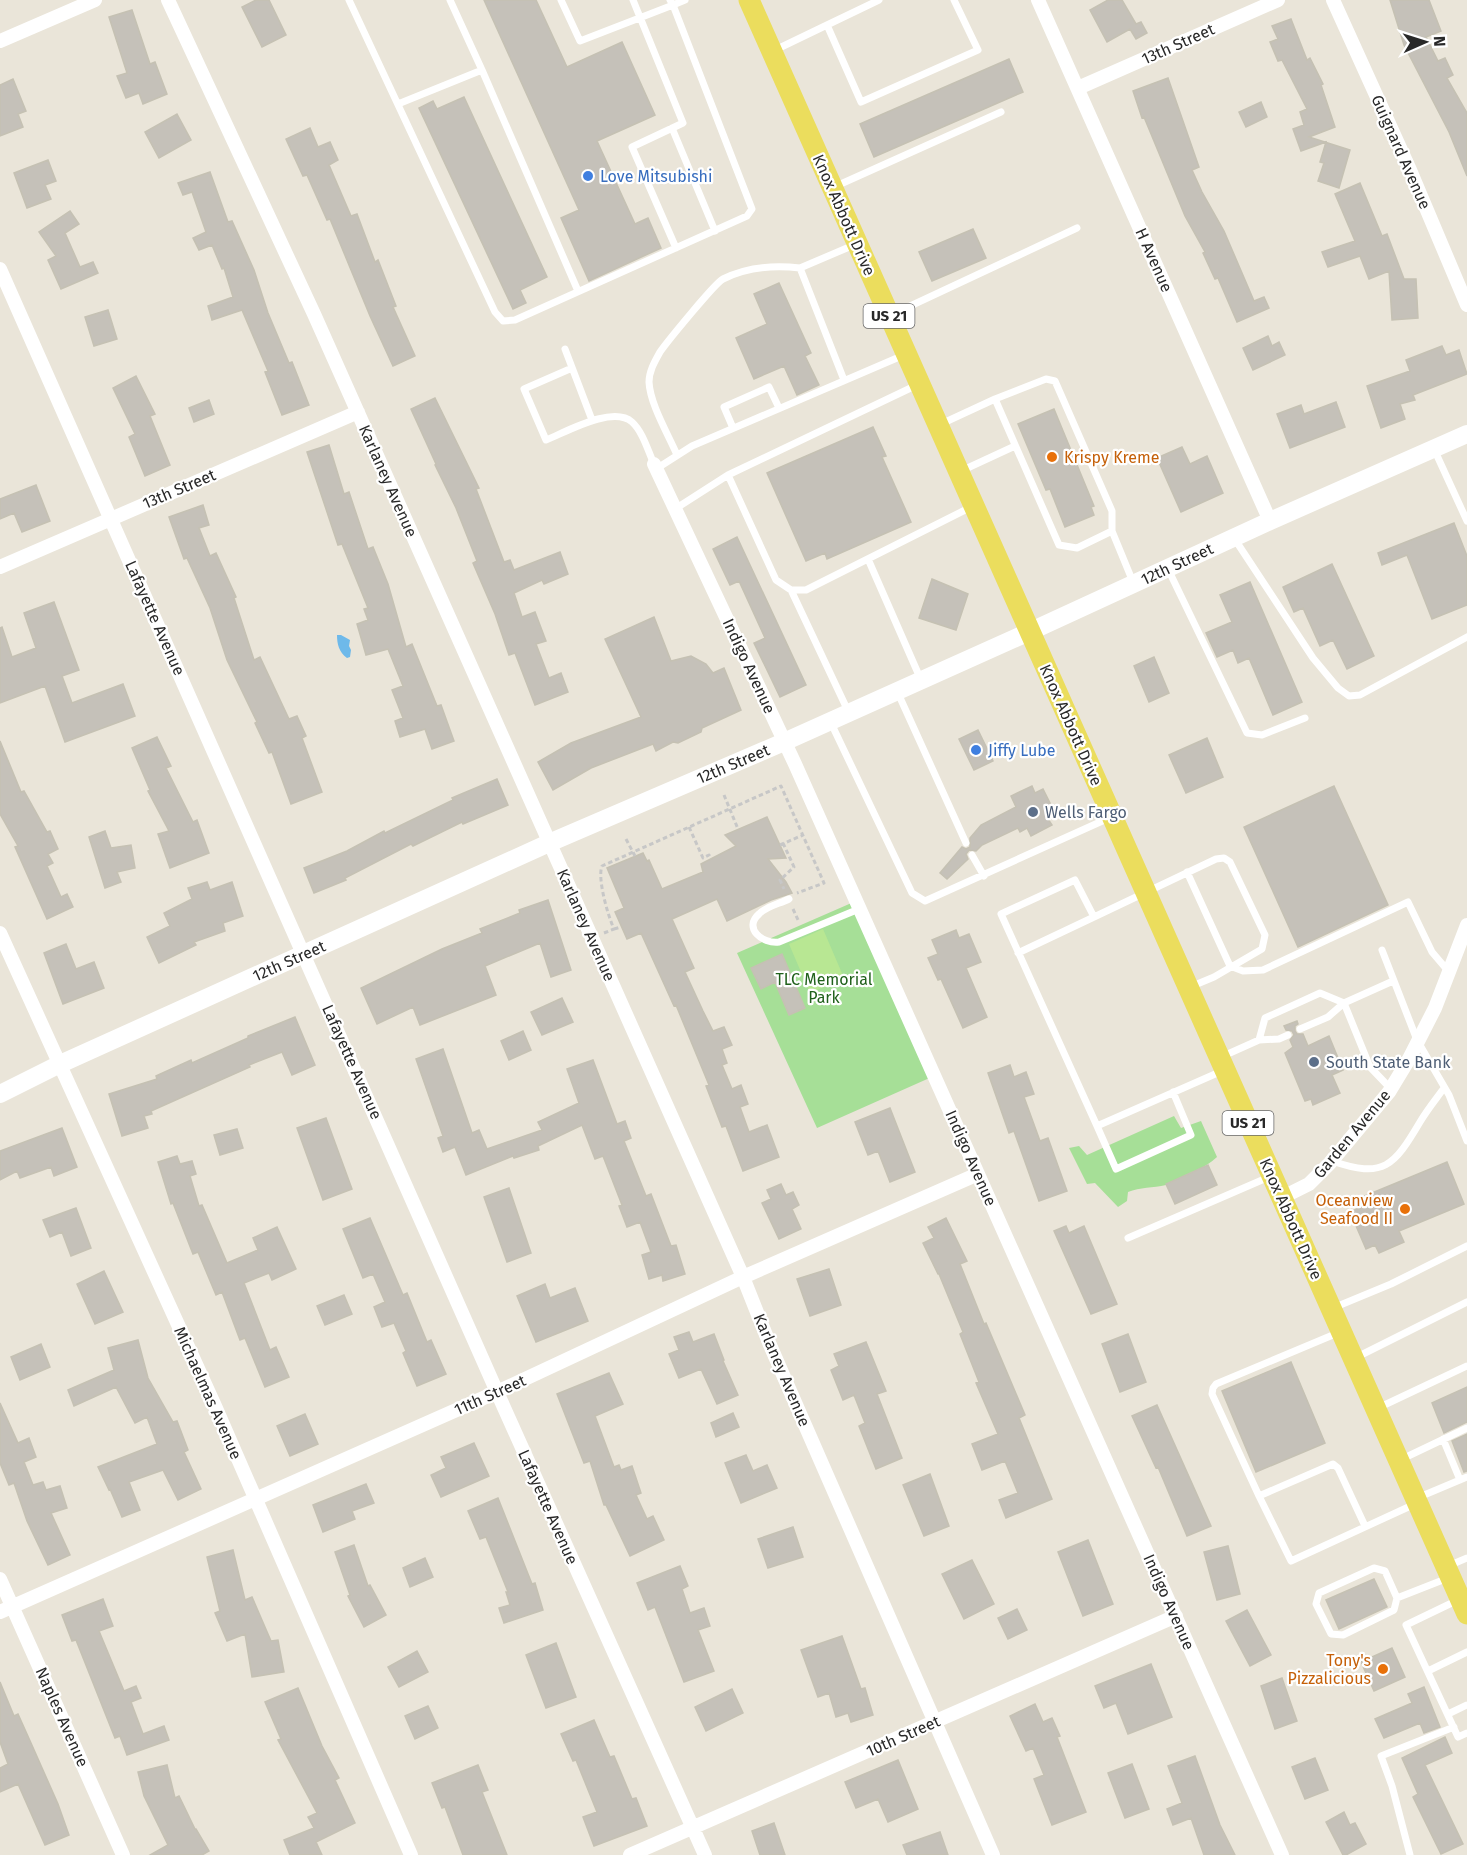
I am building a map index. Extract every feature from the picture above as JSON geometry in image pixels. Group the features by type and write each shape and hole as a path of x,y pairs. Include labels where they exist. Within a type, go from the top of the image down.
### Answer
{"main road":[{"name":"Knox Abbott Drive","path":"749,0 1463,1606"},
{"name":"12th Street","path":"0,1094 58,1065 549,843 897,692 1270,521 1467,434"}],"street":[{"path":"0,41 95,0"},
{"name":"Karlaney Avenue","path":"168,0 358,412 743,1277 775,1356 993,1855"},
{"name":"H Avenue","path":"1038,0 1270,521"},
{"name":"13th Street","path":"1078,88 1278,0"},
{"name":"Guignard Avenue","path":"1333,0 1410,170 1467,304"},
{"name":"Lafayette Avenue","path":"0,269 497,1392 705,1855"},
{"name":"13th Street","path":"0,567 358,412"},
{"name":"Indigo Avenue","path":"655,466 784,742 1282,1855"},
{"name":"Garden Avenue","path":"1281,1198 1309,1184 1332,1161 1391,1089 1435,1008 1467,925"},
{"name":"Michaelmas Avenue","path":"0,933 58,1065 215,1406 411,1855"},
{"name":"11th Street","path":"6,1609 497,1392 743,1277 978,1174"},
{"name":"Naples Avenue","path":"0,1579 6,1609 123,1855"},
{"name":"10th Street","path":"630,1855 1176,1616"}],"lane":[{"path":"349,0 495,312 503,321 515,320 715,231 747,216 752,209 671,3"},
{"path":"450,0 578,291"},
{"path":"561,0 580,41 640,18 671,3 685,0"},
{"path":"633,0 683,123 632,147 676,248"},
{"path":"772,51 879,0"},
{"path":"827,25 861,102 978,50 954,0"},
{"path":"398,104 482,70"},
{"path":"832,188 1001,112"},
{"path":"672,128 715,231"},
{"path":"889,316 1077,228"},
{"path":"677,455 652,397 649,381 651,369 661,350 720,280 748,270 772,267 800,268 857,244"},
{"path":"800,268 844,380"},
{"path":"565,349 592,420"},
{"path":"572,368 524,388 546,440 592,420 611,416 630,420 639,431 655,466 692,446 906,354"},
{"path":"938,426 995,399 1046,379 1055,381 1112,511 1112,531 1134,584"},
{"path":"675,509 728,475 919,384"},
{"path":"733,428 724,407 770,387 779,408"},
{"path":"995,399 1059,545 1077,548 1112,531"},
{"path":"959,472 1015,446"},
{"path":"1434,449 1467,521"},
{"path":"728,475 776,580 791,590 849,713"},
{"path":"791,590 806,590 974,506"},
{"path":"1234,538 1313,658 1338,688 1348,696 1360,695 1467,637"},
{"path":"868,559 921,681"},
{"path":"1168,568 1247,733 1262,735 1305,718"},
{"path":"897,692 966,843"},
{"path":"831,721 912,893 925,901 1112,817"},
{"path":"972,855 984,876"},
{"path":"1018,953 1187,872 1216,859 1224,858 1230,862 1265,935 1262,949 1188,988"},
{"path":"1187,872 1230,966 1243,971 1263,970 1408,902 1432,952 1450,973"},
{"path":"1094,917 1075,880 1001,914 1116,1169 1191,1135 1173,1092"},
{"path":"789,899 760,913 753,923 757,936 768,943 779,942 859,909"},
{"path":"1382,950 1417,1040 1449,1095 1467,1141"},
{"path":"1300,1029 1328,1017 1344,1003 1393,981"},
{"path":"1259,1040 1265,1018 1320,993 1344,1003 1370,1067 1391,1089"},
{"path":"1097,1126 1173,1092 1259,1040 1279,1040 1288,1035"},
{"path":"1332,1161 1351,1168 1369,1169 1387,1165 1402,1153 1426,1112 1444,1088"},
{"path":"1128,1238 1272,1176"},
{"path":"1331,1309 1391,1284 1467,1246"},
{"path":"1353,1359 1467,1302"},
{"path":"1341,1332 1216,1384 1213,1388 1212,1394 1291,1561 1464,1478 1443,1439"},
{"path":"1376,1409 1467,1366"},
{"path":"1398,1460 1467,1428"},
{"path":"1259,1496 1333,1464 1338,1468 1365,1526"},
{"path":"1397,1598 1385,1571 1374,1568 1319,1593 1316,1604 1331,1634 1342,1635 1394,1610 1397,1598 1448,1572 1467,1557"},
{"path":"1463,1606 1406,1624 1458,1737 1467,1733"},
{"path":"1428,1671 1467,1652"},
{"path":"1448,1714 1467,1705"},
{"path":"1410,1855 1392,1786 1381,1756 1454,1727"}],"path":[{"path":"614,929 605,906 600,869 605,864 781,786 824,883 793,895 789,899"},
{"path":"724,795 738,829"},
{"path":"689,826 703,858 709,855 711,859"},
{"path":"803,835 782,844 794,867 780,880 803,932"},
{"path":"626,839 634,856"},
{"path":"591,939 621,927"}],"green space":[{"name":"TLC Memorial Park","path":"856,901 934,1076 817,1128 737,953"},
{"path":"823,929 844,978 810,993 789,944"},
{"path":"1174,1116 1181,1128 1201,1121 1217,1157 1200,1169 1172,1183 1128,1192 1127,1201 1118,1207 1095,1183 1087,1184 1069,1148 1079,1146 1087,1155"}],"water":[{"path":"337,635 350,640 350,657 344,656 340,650"}],"building":[{"path":"256,0 269,0 286,35 262,47 242,7"},
{"name":"Love Mitsubishi","path":"484,0 536,0 567,67 622,42 655,115 597,141 635,224 648,218 661,248 589,281 561,218 579,210"},
{"path":"1108,0 1122,0 1136,24 1141,22 1147,33 1136,39 1130,29 1107,42 1090,10"},
{"path":"1390,0 1429,0 1441,31 1426,37 1438,61 1445,58 1453,75 1447,78 1467,113 1467,176 1449,132 1404,45"},
{"path":"132,10 150,64 155,62 167,94 143,104 139,93 126,98 117,76 127,73 109,17"},
{"path":"1291,19 1307,60 1310,58 1323,84 1321,85 1335,127 1309,137 1325,142 1301,151 1293,129 1304,125 1300,112 1307,109 1282,60 1278,61 1270,42 1278,39 1272,26"},
{"path":"1009,59 1023,92 874,157 860,124"},
{"path":"1168,78 1199,167 1192,170 1224,231 1254,301 1264,297 1269,308 1237,322 1218,278 1215,279 1203,253 1205,252 1185,216 1144,117 1142,118 1133,91"},
{"path":"13,79 26,111 18,114 23,127 0,136 0,85"},
{"path":"464,97 547,277 520,290 526,303 513,309 419,108 433,101 437,109"},
{"path":"1261,102 1267,117 1246,127 1239,112"},
{"path":"177,114 191,140 159,158 145,132"},
{"path":"310,128 318,147 330,142 338,160 329,165 351,216 357,214 375,262 378,260 396,306 393,307 415,356 393,366 330,219 327,220 307,175 303,176 286,139"},
{"path":"1326,142 1350,150 1339,188 1318,181 1324,163 1320,162"},
{"path":"48,160 56,181 45,185 51,199 27,208 14,173"},
{"path":"210,172 228,222 232,221 254,270 268,313 289,363 292,362 309,405 282,415 265,372 268,371 242,310 212,320 208,306 233,297 224,268 222,269 212,245 199,250 193,238 206,232 192,192 183,195 178,183"},
{"path":"1360,183 1382,236 1387,234 1404,279 1416,279 1418,318 1392,320 1389,271 1369,279 1360,256 1328,267 1322,252 1355,241 1335,194"},
{"path":"70,211 79,224 65,233 80,267 93,262 98,273 61,289 48,260 56,256 39,232"},
{"path":"973,229 986,258 932,281 919,252"},
{"path":"779,283 811,353 805,356 819,385 797,395 784,366 754,379 736,338 767,324 754,294"},
{"path":"108,310 117,339 94,346 85,317"},
{"path":"1268,336 1272,346 1279,342 1285,355 1253,370 1243,348"},
{"path":"1442,346 1446,355 1459,350 1467,374 1413,395 1415,400 1400,404 1405,419 1381,428 1367,386 1410,371 1406,360"},
{"path":"136,376 155,414 150,416 170,465 145,476 129,437 135,434 113,388"},
{"path":"435,398 479,488 476,489 504,562 510,560 514,570 560,552 568,574 544,584 542,580 514,593 522,617 535,612 546,641 536,644 549,678 561,673 568,692 535,705 515,653 509,655 495,614 473,563 477,561 456,508 411,409"},
{"path":"209,400 214,414 194,422 189,408"},
{"path":"1336,402 1345,427 1290,448 1277,414 1301,405 1304,414"},
{"name":"Krispy Kreme","path":"1054,409 1094,506 1091,507 1094,515 1065,527 1050,489 1046,490 1018,424"},
{"path":"873,427 886,456 882,457 911,522 827,559 825,553 806,561 767,473"},
{"path":"329,445 344,494 349,492 368,549 373,547 388,584 406,647 412,644 437,706 441,705 454,741 432,749 425,729 400,737 395,721 403,718 392,690 403,686 388,649 366,655 357,624 368,620 364,609 368,608 342,544 338,545 307,452"},
{"path":"1182,447 1190,464 1207,456 1223,493 1181,512 1157,458"},
{"path":"36,485 50,521 22,532 14,513 0,519 0,499"},
{"path":"203,505 209,525 199,528 210,556 216,553 236,597 234,598 254,660 260,657 289,719 297,716 306,736 302,738 322,792 291,804 272,752 269,753 255,723 257,722 227,660 210,608 187,558 184,559 169,517"},
{"path":"1454,523 1467,556 1467,605 1432,619 1407,555 1382,565 1378,553"},
{"path":"737,537 806,685 780,697 754,643 765,638 739,581 730,585 713,549"},
{"path":"1332,564 1374,656 1347,669 1333,640 1320,646 1303,608 1294,612 1283,587"},
{"path":"932,579 968,594 956,630 919,618"},
{"path":"1250,582 1302,702 1273,715 1249,658 1238,663 1233,650 1217,657 1206,633 1232,622 1220,595"},
{"path":"54,602 79,670 62,676 72,703 123,684 135,716 65,742 45,686 0,703 0,628 2,627 12,657 36,648 24,613"},
{"path":"654,617 671,661 691,656 706,664 713,673 724,668 741,710 702,728 701,732 678,743 673,742 656,751 653,744 591,768 553,790 538,762 571,743 641,717 605,639"},
{"path":"1154,657 1169,693 1149,702 1134,666"},
{"name":"Jiffy Lube","path":"978,730 993,761 974,770 959,739"},
{"path":"157,737 171,766 166,768 193,822 197,820 209,853 170,868 158,834 169,831 148,791 150,790 132,748"},
{"path":"1207,738 1223,777 1186,793 1169,755"},
{"path":"0,741 21,792 24,791 47,832 50,831 58,849 48,854 53,863 47,866 61,897 67,894 73,907 47,919 15,847 18,846 0,814"},
{"path":"497,779 508,805 463,824 462,822 413,846 411,844 345,878 346,880 314,893 304,868 347,851 384,831 385,833 453,800 452,798"},
{"path":"1032,786 1035,793 1043,789 1056,815 1048,819 1052,825 1031,836 1027,828 1020,832 1018,828 982,845 976,851 969,850 966,854 968,859 947,879 940,873 962,847 966,849 970,847 970,838 981,825 1016,807 1011,796"},
{"path":"1334,786 1388,905 1298,947 1244,827"},
{"path":"767,817 786,858 768,859 792,893 771,900 727,921 717,899 672,919 694,968 685,972 703,1011 713,1031 724,1027 732,1045 722,1049 727,1063 722,1065 732,1089 741,1085 748,1104 740,1107 749,1132 767,1125 779,1157 743,1171 726,1126 722,1127 706,1086 709,1085 676,1005 674,1006 641,933 627,939 615,912 624,908 607,868 643,853 647,861 649,860 662,889 703,872 701,864 736,846 725,835"},
{"path":"105,831 111,848 131,845 135,868 117,872 121,882 105,888 89,837"},
{"path":"207,882 210,890 232,882 243,916 223,923 225,931 194,942 196,945 159,963 147,937 170,926 164,913 192,899 188,888"},
{"path":"548,900 571,970 551,977 540,943 485,966 496,995 420,1025 413,1007 377,1024 361,988 442,949 482,933 480,929 520,913 519,910"},
{"path":"956,930 959,938 969,934 981,962 966,968 987,1017 963,1028 941,979 938,980 928,958 938,954 932,940"},
{"path":"66,944 76,969 94,962 104,988 63,1004 44,953"},
{"path":"782,954 805,1008 789,1015 775,982 761,989 751,968"},
{"path":"562,998 573,1022 542,1035 531,1012"},
{"path":"295,1017 315,1065 292,1075 282,1052 151,1111 152,1114 144,1116 148,1128 122,1136 109,1094 157,1079 156,1076 191,1060 192,1063 248,1038 248,1036"},
{"name":"South State Bank","path":"1297,1021 1295,1031 1297,1034 1303,1034 1308,1046 1329,1036 1343,1070 1332,1075 1340,1093 1313,1105 1311,1099 1305,1101 1285,1053 1293,1047 1290,1040 1294,1035 1284,1026"},
{"path":"523,1031 531,1050 509,1060 501,1041"},
{"path":"443,1049 472,1133 479,1130 487,1149 542,1130 538,1122 579,1103 567,1069 593,1060 617,1124 625,1121 631,1138 624,1141 646,1196 651,1194 671,1246 676,1245 685,1274 663,1281 662,1275 649,1279 642,1255 651,1252 640,1222 627,1227 619,1206 622,1205 603,1156 595,1159 582,1125 538,1146 539,1150 514,1158 513,1156 466,1175 455,1147 443,1152 438,1138 443,1136 416,1059"},
{"path":"1010,1065 1014,1077 1026,1072 1034,1094 1024,1097 1040,1141 1048,1138 1067,1191 1039,1201 1014,1131 1009,1133 988,1073"},
{"path":"890,1108 915,1172 890,1182 878,1151 868,1155 855,1122"},
{"path":"326,1118 352,1189 323,1200 297,1128"},
{"path":"62,1128 77,1167 54,1176 51,1167 20,1178 17,1171 0,1180 0,1151"},
{"path":"237,1129 243,1148 220,1155 214,1135"},
{"path":"177,1156 180,1164 192,1161 196,1174 190,1176 199,1206 202,1205 227,1263 258,1250 253,1238 277,1227 296,1269 272,1280 269,1273 244,1283 270,1350 276,1347 289,1377 265,1387 245,1338 240,1340 222,1292 216,1295 198,1252 193,1254 173,1203 171,1204 158,1162"},
{"name":"Oceanview Seafood II","path":"1447,1162 1464,1204 1399,1231 1404,1242 1379,1253 1375,1245 1366,1249 1350,1212 1364,1206 1360,1198"},
{"path":"1208,1165 1217,1185 1175,1204 1166,1184"},
{"path":"781,1184 786,1195 793,1192 799,1205 792,1209 801,1229 779,1239 762,1203 771,1199 767,1190"},
{"path":"509,1188 531,1253 507,1262 484,1197"},
{"path":"76,1208 91,1248 71,1256 62,1232 50,1237 43,1220"},
{"path":"370,1218 403,1295 407,1293 427,1342 431,1340 446,1374 417,1386 403,1353 406,1351 394,1323 382,1327 374,1307 385,1302 373,1274 363,1278 343,1229"},
{"path":"946,1218 967,1261 960,1264 1025,1415 1019,1418 1052,1499 1006,1518 999,1500 1018,1493 1005,1461 982,1470 972,1444 998,1434 976,1383 979,1382 960,1334 963,1332 939,1274 923,1243 934,1238 928,1227"},
{"path":"1066,1226 1069,1233 1084,1226 1117,1304 1091,1314 1054,1231"},
{"path":"829,1269 841,1305 810,1316 797,1279"},
{"path":"104,1271 123,1312 95,1324 77,1284"},
{"path":"545,1284 550,1298 575,1288 588,1321 536,1342 517,1296"},
{"path":"344,1295 352,1314 325,1325 317,1306"},
{"path":"689,1332 693,1342 714,1334 738,1395 717,1404 701,1369 679,1378 669,1354 679,1350 674,1337"},
{"path":"1128,1334 1146,1382 1120,1392 1102,1344"},
{"path":"138,1340 148,1378 173,1422 177,1421 188,1450 184,1452 201,1489 178,1500 163,1470 129,1482 140,1510 122,1517 98,1467 157,1444 147,1417 135,1423 116,1387 74,1406 68,1390 114,1370 108,1348"},
{"path":"866,1342 886,1391 877,1394 902,1458 876,1469 859,1426 865,1423 854,1395 843,1400 831,1370 839,1366 834,1354"},
{"path":"41,1344 50,1367 20,1380 11,1357"},
{"path":"1291,1362 1325,1443 1256,1472 1222,1391"},
{"path":"609,1373 623,1404 595,1416 614,1467 619,1465 621,1470 632,1466 641,1493 636,1495 647,1519 653,1516 664,1540 630,1556 604,1505 590,1461 584,1463 557,1394"},
{"path":"1467,1387 1467,1422 1444,1433 1432,1403"},
{"path":"0,1403 18,1443 29,1438 36,1457 24,1462 33,1485 43,1482 46,1490 60,1486 67,1508 51,1513 70,1555 48,1565 27,1521 14,1483 9,1485 0,1463"},
{"path":"1157,1405 1211,1526 1187,1536 1158,1467 1156,1468 1132,1416"},
{"path":"733,1413 739,1427 716,1437 711,1423"},
{"path":"305,1414 318,1444 290,1456 277,1426"},
{"path":"1467,1434 1467,1471 1464,1472 1452,1441"},
{"path":"474,1443 489,1476 441,1497 431,1475 446,1468 441,1457"},
{"path":"746,1455 753,1471 767,1465 777,1488 741,1503 725,1463"},
{"path":"930,1474 949,1526 924,1536 903,1485"},
{"path":"366,1484 374,1503 352,1511 355,1519 323,1532 313,1505"},
{"path":"498,1498 532,1584 535,1583 543,1610 504,1623 499,1608 510,1605 506,1592 508,1592 486,1537 480,1539 468,1511"},
{"path":"793,1527 803,1557 768,1568 758,1539"},
{"path":"1088,1540 1113,1604 1083,1616 1058,1552"},
{"path":"354,1545 368,1586 370,1585 386,1615 364,1627 348,1596 350,1595 335,1552"},
{"path":"1228,1546 1240,1594 1217,1600 1204,1552"},
{"path":"233,1550 245,1600 252,1597 271,1641 278,1640 284,1672 252,1677 245,1634 227,1641 215,1613 220,1611 207,1557"},
{"path":"425,1558 433,1577 410,1587 403,1568"},
{"path":"972,1560 994,1604 964,1619 942,1574"},
{"path":"680,1566 688,1586 682,1589 690,1613 704,1608 710,1626 698,1630 714,1671 684,1682 655,1607 648,1610 637,1583"},
{"path":"1374,1579 1387,1607 1339,1629 1326,1600"},
{"path":"103,1599 113,1626 99,1631 124,1691 136,1686 141,1698 131,1702 143,1734 164,1726 169,1740 127,1755 120,1736 115,1738 76,1640 72,1641 62,1615"},
{"path":"1017,1609 1027,1630 1008,1639 998,1618"},
{"path":"1247,1610 1271,1655 1250,1666 1226,1621"},
{"path":"842,1636 861,1689 865,1688 873,1715 851,1722 848,1713 836,1717 829,1693 818,1697 801,1650"},
{"path":"556,1643 576,1697 546,1708 526,1655"},
{"name":"Tony's Pizzalicious","path":"1392,1648 1405,1677 1374,1691 1361,1662"},
{"path":"417,1651 428,1672 399,1687 388,1667"},
{"path":"1151,1664 1172,1717 1128,1734 1116,1703 1104,1708 1095,1686"},
{"path":"1282,1678 1297,1721 1275,1729 1261,1686"},
{"path":"0,1682 14,1716 18,1714 58,1804 69,1835 45,1845 18,1784 0,1792 0,1768 8,1764 0,1742"},
{"path":"1424,1687 1440,1727 1424,1733 1420,1723 1384,1738 1375,1719 1412,1703 1408,1694"},
{"path":"298,1688 322,1746 339,1778 335,1780 355,1823 316,1842 322,1855 290,1855 284,1840 314,1828 308,1817 317,1813 278,1740 281,1739 265,1702"},
{"path":"732,1689 743,1713 706,1731 695,1707"},
{"path":"1035,1704 1043,1722 1052,1718 1086,1812 1052,1825 1034,1779 1044,1775 1033,1748 1026,1751 1010,1716"},
{"path":"428,1706 438,1728 415,1739 405,1716"},
{"path":"594,1720 610,1757 614,1756 632,1799 636,1798 647,1826 594,1846 583,1817 597,1812 576,1760 573,1761 561,1734"},
{"path":"1445,1737 1452,1753 1425,1765 1463,1844 1441,1854 1413,1797 1418,1794 1402,1758"},
{"path":"1195,1756 1220,1825 1235,1855 1204,1855 1191,1818 1173,1825 1167,1809 1182,1803 1168,1766"},
{"path":"1315,1758 1328,1790 1305,1799 1292,1767"},
{"path":"898,1760 918,1809 888,1822 878,1799 856,1808 845,1782"},
{"path":"1132,1764 1149,1809 1125,1818 1108,1773"},
{"path":"167,1765 175,1798 179,1796 209,1851 202,1855 150,1855 168,1845 144,1796 138,1772"},
{"path":"478,1765 488,1790 482,1792 507,1855 463,1855 445,1807 442,1808 432,1783"},
{"path":"1344,1812 1350,1825 1355,1823 1366,1844 1346,1855 1343,1855 1326,1822"},
{"path":"774,1823 785,1855 760,1855 752,1831"},
{"path":"940,1832 948,1855 907,1855 903,1845"}],"place":[{"name":"Love Mitsubishi","path":"588,176"},
{"name":"Krispy Kreme","path":"1052,457"},
{"name":"Jiffy Lube","path":"976,750"},
{"name":"Wells Fargo","path":"1033,812"},
{"name":"South State Bank","path":"1314,1062"},
{"name":"Oceanview Seafood II","path":"1405,1209"},
{"name":"Tony's Pizzalicious","path":"1383,1669"}]}
